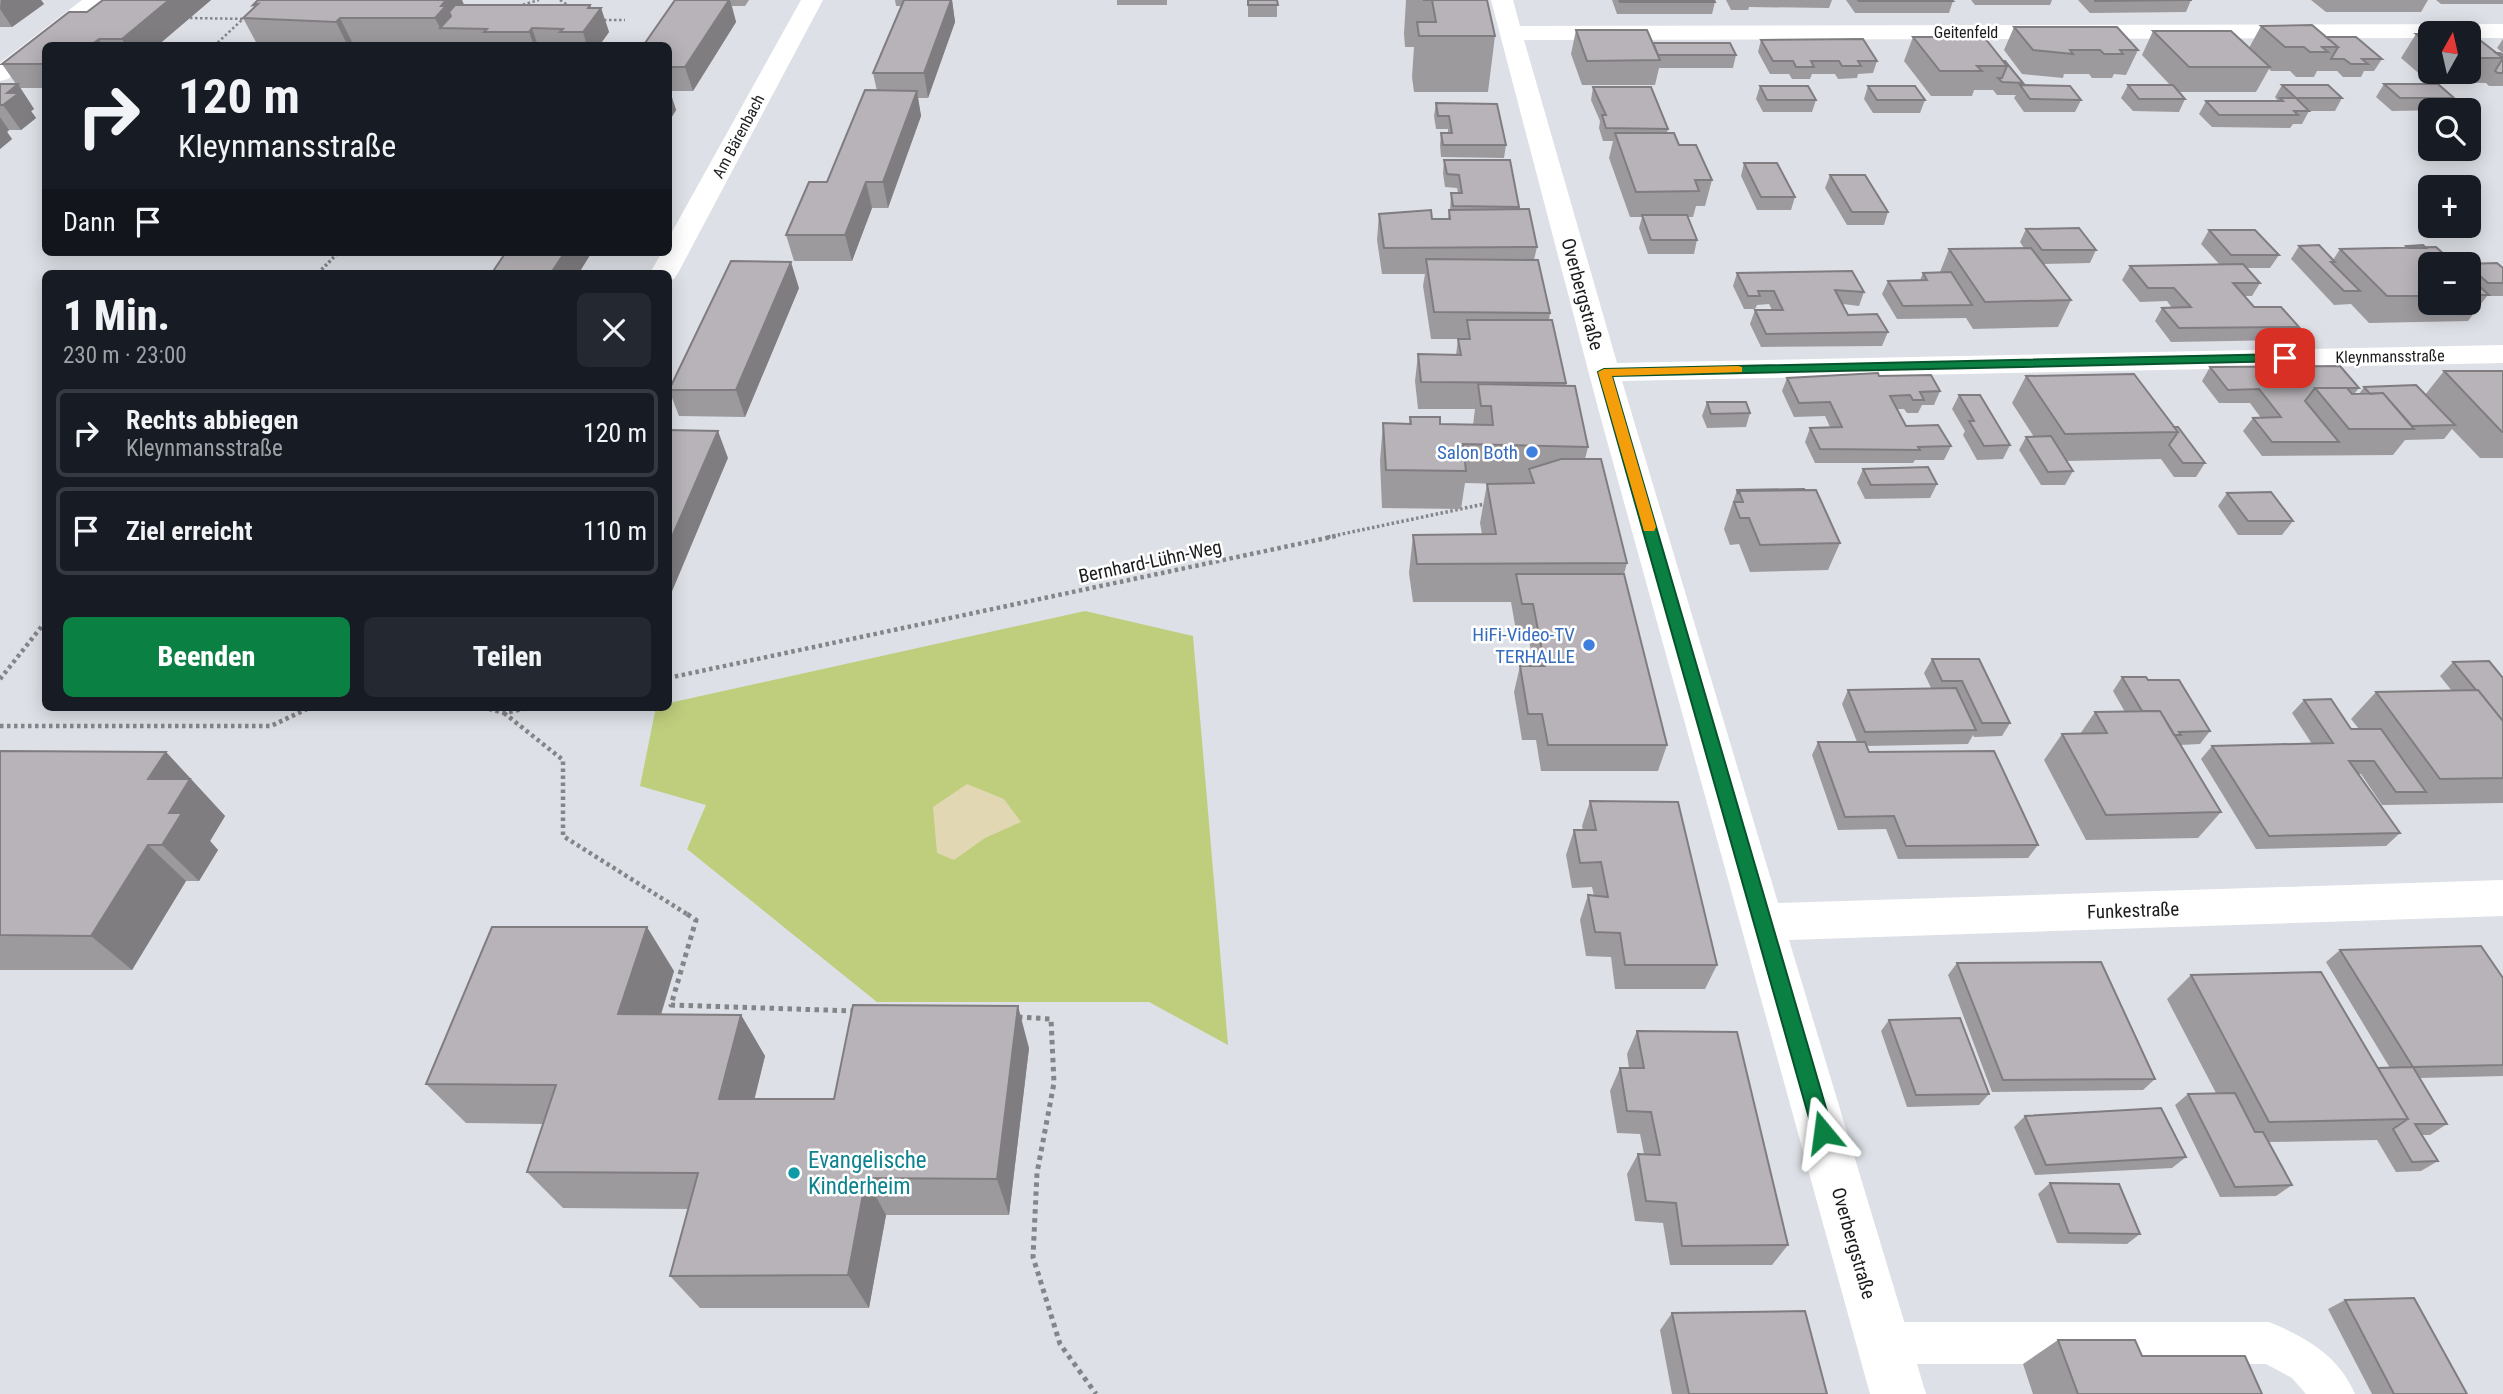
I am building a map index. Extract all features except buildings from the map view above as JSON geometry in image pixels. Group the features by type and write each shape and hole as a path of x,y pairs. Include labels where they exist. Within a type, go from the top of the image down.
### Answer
{"street":[{"path":"0,74 96,0"},
{"name":"Am Bärenbach","path":"666,270 812,0"},
{"name":"Geitenfeld","path":"1507,17 2503,32"},
{"name":"Overbergstraße","path":"1507,17 1604,372 1898,1394"},
{"name":"Kleynmansstraße","path":"1604,372 2503,354"},
{"name":"Funkestraße","path":"1762,922 2503,898"}],"lane":[{"path":"1883,1343 2269,1343 2307,1363 2334,1394"}],"path":[{"path":"514,8 539,0"},
{"path":"560,0 581,13"},
{"path":"218,42 253,9"},
{"path":"190,18 256,19"},
{"path":"592,19 625,20"},
{"path":"321,270 335,256"},
{"name":"Bernhard-Lühn-Weg","path":"672,677 1500,501"},
{"path":"0,679 42,626"},
{"path":"0,726 271,726 303,711"},
{"path":"496,711 503,713 563,760 563,836 696,920 671,1005 863,1012"},
{"path":"503,713 513,711"},
{"path":"1011,1017 1051,1018 1054,1083 1037,1173 1033,1256 1060,1344 1096,1394"}],"green space":[{"path":"1085,611 1193,636 1228,1045 1149,1002 877,1002 687,849 706,805 640,786 655,711 672,711 672,702"}],"sand":[{"path":"967,784 1004,799 1021,822 985,838 954,860 937,853 933,807"}],"slow traffic":[{"path":"1649,527 1604,372 1738,370"}],"place":[{"name":"Salon Both","path":"1532,452"},
{"name":"HiFi-Video-TV TERHALLE","path":"1589,645"},
{"name":"Evangelische Kinderheim","path":"794,1173"}],"route":[{"path":"1823,1132 1604,372 2285,358"}]}
